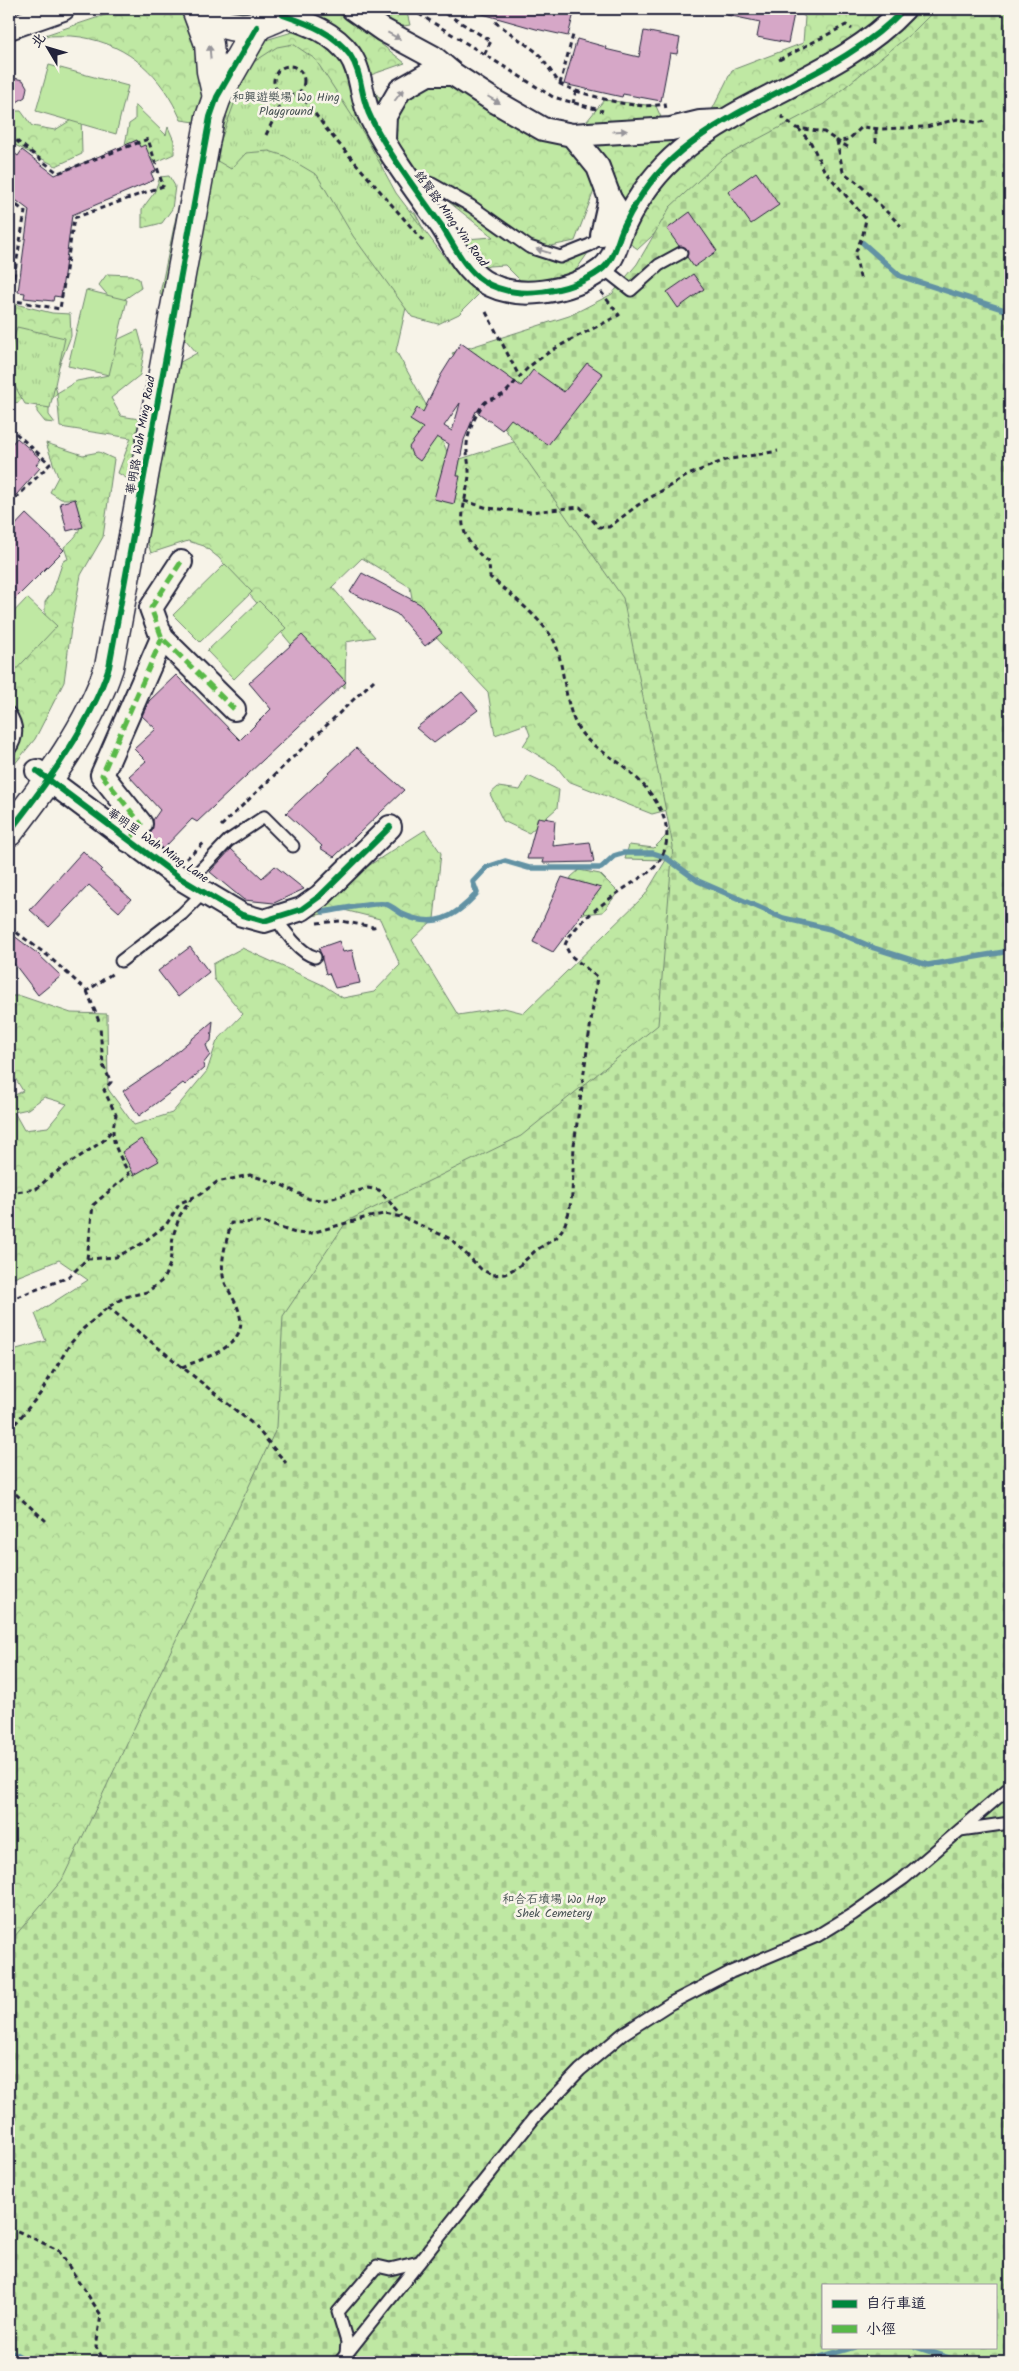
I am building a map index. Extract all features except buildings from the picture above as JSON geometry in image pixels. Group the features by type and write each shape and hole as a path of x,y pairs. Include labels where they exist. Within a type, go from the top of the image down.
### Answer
{"street":[{"path":"9,28 63,9"},
{"path":"197,9 224,25 244,28 257,27 286,12"},
{"name":"華明路 Wah Ming Road","path":"197,9 209,44 211,71 216,97"},
{"name":"銘賢路 Ming Yin Road","path":"353,9 383,30 433,56 453,74 543,129 572,135 671,129 700,122 726,120"},
{"name":"銘賢路 Ming Yin Road","path":"286,12 320,28 339,42 345,49 360,76 370,116 405,175 473,272 495,287 521,292 547,290 574,284 603,268 616,250 616,229 652,179 681,151 726,120 833,64 869,40 904,9"},
{"name":"華明路 Wah Ming Road","path":"9,832 43,775 90,685 106,644 128,573 210,118 216,97 257,27"},
{"path":"384,139 385,116 400,90 428,74 453,74"},
{"path":"572,135 598,167 610,199 616,229"},
{"path":"181,562 151,608 162,638 234,709"},
{"path":"129,841 141,824 102,775 162,638"},
{"name":"華明路 Wah Ming Road","path":"9,809 43,775"},
{"name":"華明里 Wah Ming Lane","path":"43,775 129,841 192,879 242,915 264,921 302,909 320,896 390,827"}],"lane":[{"path":"405,175 432,184 471,206 529,246 560,257 590,246 616,229"},
{"path":"603,268 631,290 659,265 681,253"},
{"path":"9,713 15,723 16,732 15,741 9,750"},
{"path":"119,966 182,914 192,879 228,841 264,817 293,846"},
{"path":"276,918 290,939 309,956 315,957"},
{"path":"343,2358 534,2118 580,2070 624,2033 688,1994 731,1972 816,1936 846,1918 904,1878 1010,1787"},
{"path":"960,1830 1010,1823"},
{"path":"343,2358 347,2342 338,2312 377,2266 390,2269 419,2262"}],"path":[{"path":"411,9 553,97 610,113"},
{"path":"438,9 491,42 484,54"},
{"path":"495,22 538,53 560,84 576,91 621,104 656,106 664,104 667,108 638,111"},
{"path":"779,60 846,25 852,29"},
{"path":"560,84 573,35"},
{"path":"286,66 296,67 303,74 304,83 299,92 295,95 285,95 276,89 274,79 277,70 286,66"},
{"path":"573,103 576,91"},
{"path":"299,92 327,130 424,242"},
{"path":"266,135 285,95"},
{"path":"781,116 798,128 811,144 824,170 866,219 863,234 855,254 861,282"},
{"path":"837,141 848,140 862,127 876,129 926,127 958,119 978,123 987,120"},
{"path":"798,128 824,132 848,147"},
{"path":"876,129 876,146"},
{"path":"9,135 58,173 148,139 163,186 74,218 60,309 10,300 25,212 9,199"},
{"path":"837,141 843,172 858,183 901,226"},
{"path":"182,1368 232,1344 240,1331 241,1316 224,1279 224,1248 231,1223 264,1222 294,1233 308,1234 384,1214 402,1217 451,1239 481,1269 492,1275 505,1274 519,1266 536,1250 556,1238 564,1227 572,1195 574,1145 597,977 570,955 565,945 572,933 590,917 636,881 652,872 661,859 667,838 664,815 643,786 624,766 582,735 574,721 555,644 525,607 490,578 489,563 475,550 462,528 464,501 469,480 465,449 469,432 484,402 506,393 519,376 532,364 567,342 619,315 601,292"},
{"path":"486,312 519,376"},
{"path":"9,427 50,464 15,499 9,493"},
{"path":"464,501 488,508 530,512 580,506 599,527 608,526 638,505 688,475 725,460 778,451"},
{"path":"219,828 374,680"},
{"path":"192,879 205,841"},
{"path":"9,927 47,955 87,991 100,1025 103,1065 111,1082 104,1090 116,1116 112,1128 103,1141 52,1174 36,1189 9,1192"},
{"path":"87,991 119,966"},
{"path":"9,1300 69,1277 87,1259 94,1205 129,1174 112,1140 112,1128"},
{"path":"87,1259 116,1257 141,1244 166,1225 180,1203 217,1182 250,1175 282,1185 309,1199 326,1200 368,1188 379,1190 402,1217"},
{"path":"9,1430 40,1394 70,1344 83,1329 108,1307 125,1297 148,1292 163,1280 170,1264 174,1236 180,1215 193,1197"},
{"path":"108,1307 254,1425 286,1463"},
{"path":"9,1488 46,1521"},
{"path":"9,2227 58,2250 101,2315 96,2347 105,2362"}],"green space":[{"path":"123,9 174,9 185,17 200,49 198,83 220,82 254,40 269,39 309,27 331,9 337,9 405,63 365,77 387,109 416,80 452,82 555,141 587,121 604,100 656,106 683,167 694,158 682,135 712,110 732,70 803,43 805,17 794,9 1010,9 841,732 9,2117 9,1351 46,1341 35,1314 88,1280 59,1260 9,1280 9,1098 23,1091 9,1068 9,996 21,996 71,1013 107,1014 108,1089 134,1125 172,1113 207,1071 217,1041 243,1014 214,979 213,964 242,948 323,985 343,998 374,992 400,965 380,919 344,910 307,917 357,873 425,830 441,853 434,919 412,940 458,1015 504,1008 524,1013 645,895 666,860 625,859 629,845 654,848 665,837 679,807 652,814 568,781 556,766 523,746 530,735 526,724 495,735 488,692 429,629 414,609 410,587 362,558 332,587 375,637 346,642 345,688 291,644 219,558 204,546 188,541 151,553 139,515 143,488 118,473 131,438 60,427 57,393 77,381 109,375 106,345 138,330 144,352 140,375 111,398 121,416 157,422 164,371 197,353 178,331 160,293 180,198 212,163 227,116 195,122 181,120 173,104 154,77 129,55 99,41 81,37 42,36","holes":["401,154 430,187 493,237 466,239 452,258 469,273 489,266 505,265 521,281 557,283 576,270 588,253 555,263 526,251 575,241 600,175 620,188 617,215 618,236 638,249 674,216 545,432 451,462 434,419 396,351 424,230 415,213 399,205 371,183 384,159","44,1097 67,1104 48,1127 24,1130 14,1112 28,1109"]},
{"path":"216,9 271,9 246,17"},
{"path":"342,9 406,9 410,25 391,27 374,25 358,19"},
{"name":"和合石墳場 Wo Hop Shek Cemetery","path":"936,9 1010,9 1010,2362 9,2362 9,1943 62,1880 277,1427 283,1316 347,1221 521,1136 658,1025 673,846 623,598 452,353 569,316 612,294 637,264 670,207 724,157 824,104 913,32"},
{"name":"和興遊樂場 Wo Hing Playground","path":"293,44 315,59 364,134 396,193 455,271 479,294 459,314 438,324 412,317 353,236 317,175 285,156 269,151 246,153 231,169 214,159 234,104 243,69 277,47"},
{"path":"49,65 128,86 116,134 36,111"},
{"path":"135,105 166,135 168,127 174,141 174,154 154,163 151,158 124,150 129,124 135,120"},
{"path":"9,111 21,111 32,126 55,130 81,114 82,154 56,166 15,145 9,121"},
{"path":"169,176 175,186 172,209 162,223 142,228 142,209 154,193 160,177"},
{"path":"107,274 131,275 139,279 141,288 116,305 99,285"},
{"path":"86,290 127,300 109,375 68,366"},
{"path":"11,303 52,313 70,314 71,336 59,366 9,367 9,306"},
{"path":"17,327 65,338 50,408 25,404 9,376 9,358"},
{"path":"9,376 22,389 22,399 19,402 9,404"},
{"path":"55,385 57,393 49,403 49,415 55,423 45,422 37,412 37,399"},
{"path":"46,443 83,455 99,452 114,459 103,537 81,575 71,628 64,682 35,739 9,771 9,721 19,718 17,711 9,712 9,673 45,623 45,602 53,591 63,561 68,559 64,547 76,536 80,526 75,499 61,499 50,492 58,477"},
{"path":"225,564 252,592 200,642 173,615"},
{"path":"27,598 57,626 9,677 9,617"},
{"path":"259,601 286,628 234,679 207,651"},
{"path":"528,776 559,790 557,808 529,833 503,821 490,794 498,787 520,790"},
{"path":"579,870 600,874 618,892 603,912 564,916 571,877"}],"waterway":[{"path":"863,243 900,276 1010,310"},
{"path":"323,912 364,905 385,904 402,914 424,921 434,921 452,915 469,902 477,893 473,882 487,867 505,861 529,868 601,868 614,856 624,853 653,853 665,857 698,881 783,918 830,929 874,948 928,965 1010,951"},
{"path":"804,2362 851,2348"},
{"path":"919,2348 961,2362"},
{"path":"9,2350 29,2362"}],"marked path":[{"path":"181,562 151,608 162,638 234,709"},
{"path":"129,841 141,824 102,775 162,638"}],"cycle path":[{"path":"283,15 320,30 336,40 350,55 357,70 367,110 378,132 470,270 483,281 496,287 527,293 559,289 589,278 601,270 613,255 622,230 636,203 656,175 681,151 708,131 736,114 853,51 879,32 904,9"},
{"path":"9,832 38,794 79,732 91,711 109,667 210,117 217,97 257,27"},
{"path":"37,771 180,878 242,915 264,921 302,909 320,896 390,827"}]}
